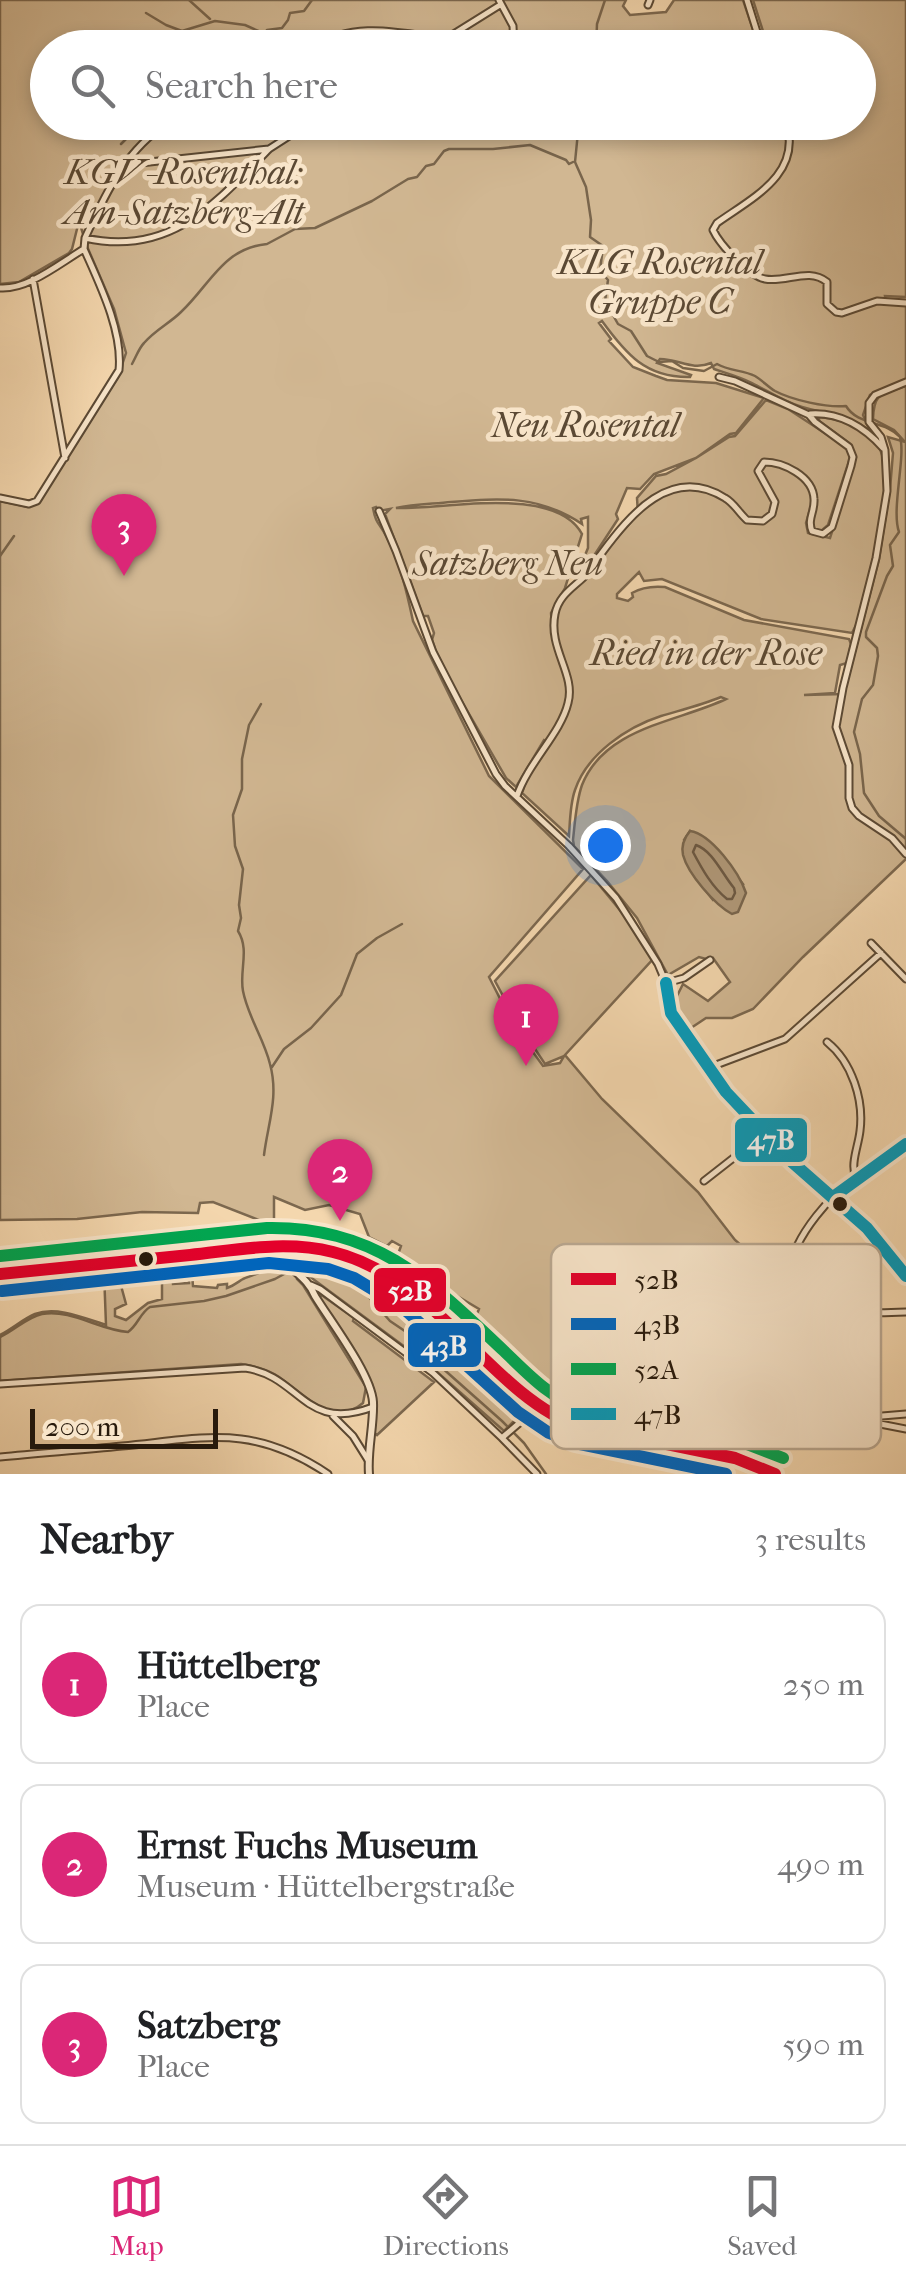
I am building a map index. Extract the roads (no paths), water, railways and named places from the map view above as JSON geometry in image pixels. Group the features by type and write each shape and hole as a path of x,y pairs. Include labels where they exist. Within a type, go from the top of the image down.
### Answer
{"main road":[{"path":"278,1247 284,1262 311,1286 371,1390 369,1474"},
{"path":"0,1274 278,1247 334,1253 392,1276 551,1415"},
{"path":"688,1449 748,1462 775,1474"}],"street":[{"path":"746,0 756,30"},
{"path":"458,30 500,2 513,30"},
{"path":"0,498 33,504 41,496 118,370 117,340 103,292 84,249 85,238 122,165 146,140"},
{"path":"85,238 112,244 172,232 212,205 282,140"},
{"path":"790,140 779,174 717,223 713,230 716,238 761,278 816,275 824,279 827,304 836,312 877,300 906,303"},
{"path":"122,165 269,148"},
{"path":"0,288 14,287 84,249"},
{"path":"33,278 65,458"},
{"path":"719,377 809,415 826,415 855,424 885,450"},
{"path":"906,382 870,402 869,421 885,450 887,491 876,558 842,688 836,727 849,766 848,798 852,808 897,842 906,854"},
{"path":"517,796 568,702 568,680 554,635 558,604 645,504 673,489 699,488 727,499 747,520 763,521 770,516 775,502 758,471 764,462 773,462 798,474 812,489 810,530 821,534 830,530 853,453 809,415"},
{"path":"379,512 437,662 491,766 505,786 606,884 650,950 666,982 672,1012 726,1092 760,1130 880,1244"},
{"path":"872,943 906,979"},
{"path":"708,1068 785,1039 881,953"},
{"path":"666,982 684,978 710,960"},
{"path":"828,1042 840,1054 860,1104 860,1135 852,1170 856,1180"},
{"path":"704,1181 736,1156 760,1130"},
{"path":"797,1244 833,1198 906,1144"},
{"path":"881,1245 906,1276"},
{"path":"311,1286 425,1366 505,1435 536,1474"},
{"path":"881,1312 906,1312"},
{"path":"0,1384 245,1368 271,1376 308,1404 331,1414 350,1415 373,1407"},
{"path":"505,1435 538,1406"},
{"path":"331,1414 353,1436 368,1460"},
{"path":"881,1416 906,1414"},
{"path":"881,1424 906,1429"},
{"path":"0,1457 229,1437 273,1446 328,1474"},
{"path":"748,1462 754,1454 771,1449"},
{"path":"758,1466 768,1450"}],"water":[{"path":"690,831 715,846 737,875 746,893 738,912 732,914 718,904 690,871 683,852"}],"waterway":[{"path":"189,0 210,19"},
{"path":"267,30 282,28 290,13 304,11 312,0"},
{"path":"597,30 605,0"},
{"path":"146,13 179,30"},
{"path":"185,30 215,21 256,30"},
{"path":"121,144 125,140"},
{"path":"577,140 575,162 586,187 590,237 603,246 600,271 608,280 605,301 618,324 631,331 647,356 659,362 672,361 683,368 704,371 717,364 750,374 791,397 820,405 846,406 857,417 900,437 899,532 890,545 893,566 866,632 878,656 873,685 862,699 854,732 864,793 879,816 906,839"},
{"path":"132,364 148,338 181,312 228,260 295,229 315,228 372,201 417,177 444,151 530,145 569,164 573,162"},
{"path":"0,556 14,536"},
{"path":"261,704 249,725 242,759 242,789 233,815 235,846 243,869 238,931 243,946 243,991 272,1076 273,1099 264,1155"},
{"path":"272,1067 284,1049 311,1028 341,995 357,954 402,924"},
{"path":"0,1337 36,1316 53,1313 128,1332 150,1307 226,1296 307,1264 331,1267 359,1286 390,1321 418,1340 431,1358 524,1443 546,1474"}],"place":[{"name":"Satzberg","path":"124,576"},
{"name":"Hüttelberg","path":"526,1066"},
{"name":"Ernst Fuchs Museum","path":"340,1221"}],"park label":[{"name":"KGV-Rosenthal: Am-Satzberg-Alt","path":"184,192"},
{"name":"KLG Rosental Gruppe C","path":"660,282"},
{"name":"Neu Rosental","path":"585,425"},
{"name":"Satzberg Neu","path":"508,563"},
{"name":"Ried in der Rose","path":"706,653"}]}
